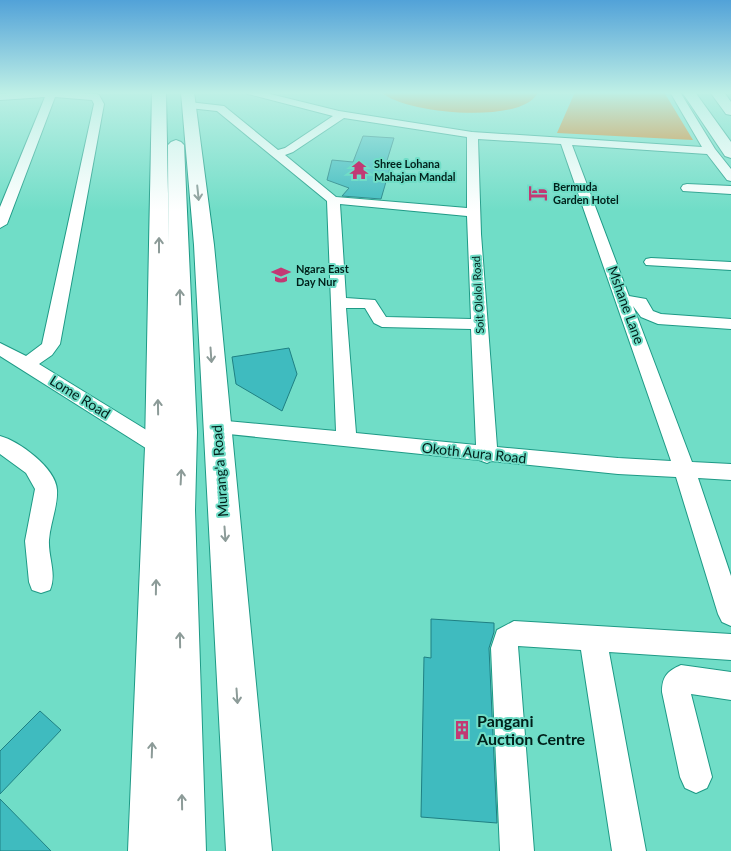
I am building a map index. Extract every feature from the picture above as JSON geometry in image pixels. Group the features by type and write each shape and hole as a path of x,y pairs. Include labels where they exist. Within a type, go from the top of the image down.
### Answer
{"main road":[{"path":"151,851 159,448 159,132"},
{"path":"181,132 178,186 183,432 179,510 183,851"},
{"name":"Murang'a Road","path":"188,132 204,245 216,427 249,851"},
{"path":"716,132 731,153"}],"street":[{"path":"1,219 38,132"},
{"path":"27,364 46,351 51,344 94,132"},
{"path":"249,132 334,201 474,213"},
{"path":"277,154 289,150 318,132"},
{"path":"450,132 566,143 710,151"},
{"path":"699,132 710,151 731,177"},
{"name":"Soit Ololol Road","path":"472,135 474,213 487,455"},
{"name":"Mshane Lane","path":"566,143 684,468 722,558 731,614"},
{"path":"686,188 731,190"},
{"path":"334,201 332,206 346,438"},
{"path":"651,262 731,266"},
{"path":"624,300 640,302 647,314 658,319 731,324"},
{"path":"338,303 369,303 373,306 378,319 382,322 480,324"},
{"name":"Lome Road","path":"0,348 159,448"},
{"name":"Okoth Aura Road","path":"216,427 346,438 487,455 618,466 684,468 731,472"},
{"path":"0,443 34,467 41,476 46,489 37,541 41,582"},
{"path":"517,851 504,648 506,639 514,633 731,648"},
{"path":"593,639 629,851"},
{"path":"696,777 676,692 676,683 682,679 731,686"}],"shaded area":[{"path":"688,132 693,140 557,133"}],"building":[{"name":"Shree Lohana Mahajan Mandal","path":"363,136 394,138 385,167 390,168 381,199 342,196 349,188 327,180 332,160 353,162"},
{"path":"289,348 297,374 282,411 236,384 232,357"},
{"name":"Pangani Auction Centre","path":"431,619 494,623 494,632 489,648 497,823 421,817 424,657 431,658"},
{"path":"40,711 61,730 0,794 0,751"},
{"path":"0,799 51,851 0,851"}],"place":[{"name":"Shree Lohana Mahajan Mandal","path":"359,170"},
{"name":"Bermuda Garden Hotel","path":"538,193"},
{"name":"Ngara East Day Nur","path":"281,275"},
{"name":"Pangani Auction Centre","path":"462,730"}]}
